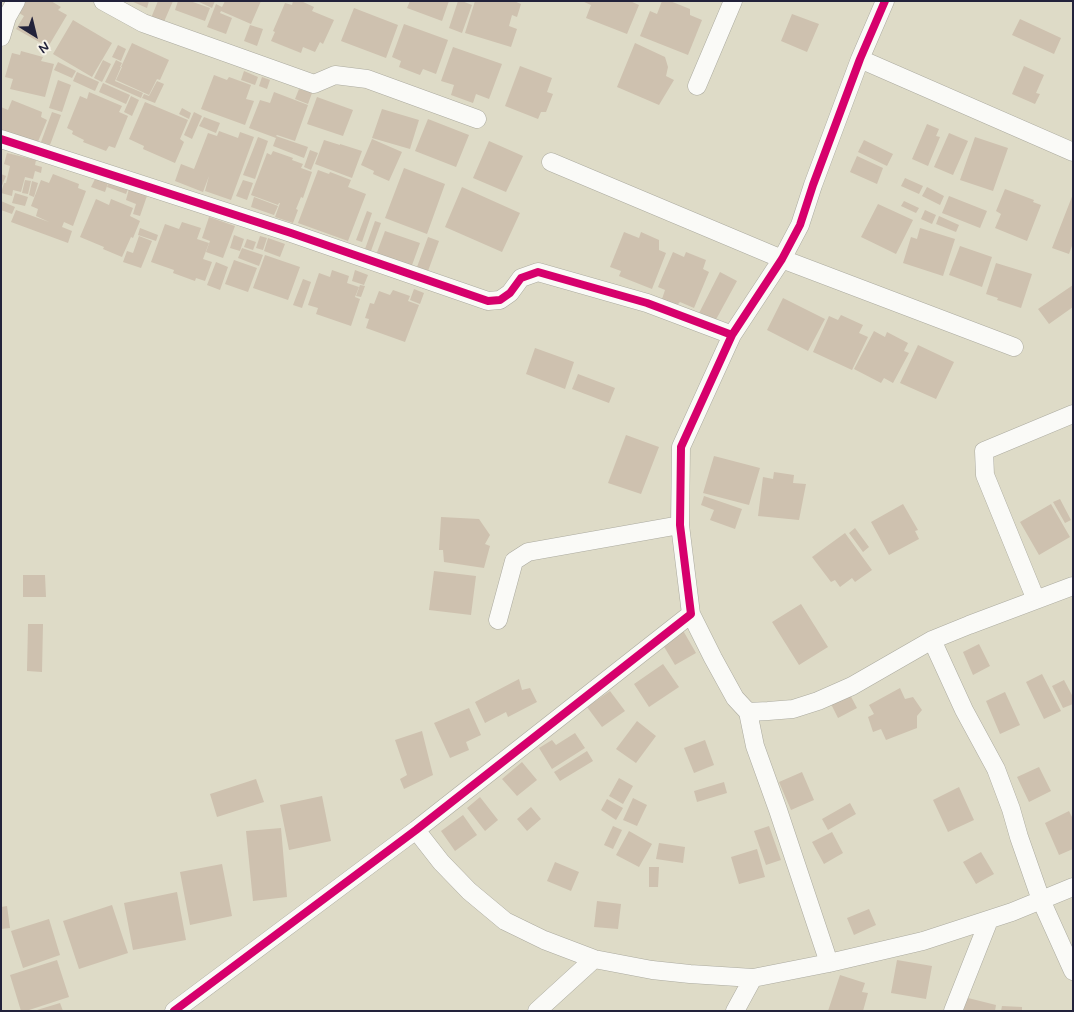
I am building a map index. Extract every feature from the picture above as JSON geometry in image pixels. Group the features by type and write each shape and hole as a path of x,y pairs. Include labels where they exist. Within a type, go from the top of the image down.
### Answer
{"street":[{"path":"1,37 7,17 16,1"},
{"path":"103,1 143,23 314,84 335,75 367,79 477,119"},
{"path":"697,86 733,1"},
{"path":"829,963 778,810 754,746 748,712 735,698 691,614 680,525 681,447 732,335 782,259 800,225 860,59 886,1"},
{"path":"860,59 1073,152"},
{"path":"1,139 291,233 488,301 500,300 510,293 521,278 538,272 647,303 732,335"},
{"path":"550,162 782,259 1014,347"},
{"path":"1036,600 985,475 984,451 1073,414"},
{"path":"498,620 514,561 528,552 680,525"},
{"path":"748,712 793,709 818,701 852,686 932,640 1073,586"},
{"path":"174,1011 416,830 691,614"},
{"path":"932,640 964,710 996,769 1041,900 1073,971"},
{"path":"416,830 441,862 505,921 544,940 594,958 652,970 680,973 753,978 829,963 923,941 989,920 1073,887"},
{"path":"953,1011 989,920"},
{"path":"537,1011 594,958"},
{"path":"735,1011 753,978"}],"building":[{"path":"26,1 51,1 61,7 58,10 67,15 48,47 16,29 24,16 19,13"},
{"path":"131,1 149,1 147,8"},
{"path":"158,1 173,1 163,24 151,18"},
{"path":"178,1 190,1 210,8 205,21 175,10"},
{"path":"197,1 215,1 212,8"},
{"path":"225,1 261,1 251,24 221,11 220,13 232,18 226,34 207,27 216,4 222,7"},
{"path":"293,1 301,1 314,7 312,11 334,20 323,44 320,42 315,52 303,47 301,53 271,41 275,32 273,31 285,3 292,5"},
{"path":"410,1 449,1 442,21 407,8"},
{"path":"458,1 472,5 462,33 449,28"},
{"path":"475,1 514,1 521,4 517,17 512,15 509,26 517,29 511,47 465,33"},
{"path":"582,1 630,1 639,5 627,34 586,18 591,5"},
{"path":"662,1 670,1 690,9 690,15 702,20 688,55 640,36 650,11 657,14"},
{"path":"354,8 398,25 386,58 341,41"},
{"path":"792,14 819,24 807,52 781,41"},
{"path":"1020,19 1061,38 1054,54 1012,35"},
{"path":"73,20 112,43 92,77 53,54"},
{"path":"404,24 448,40 436,74 423,69 420,75 399,67 401,61 392,57"},
{"path":"250,25 263,29 257,46 244,41"},
{"path":"132,43 169,60 160,80 157,79 149,95 116,80"},
{"path":"635,43 665,57 668,67 666,76 674,80 659,105 617,87"},
{"path":"118,45 126,49 121,61 112,57"},
{"path":"453,47 502,64 489,99 476,94 473,103 451,95 454,85 441,81"},
{"path":"21,51 43,57 41,61 54,64 45,97 10,89 13,79 5,77 12,53 20,55"},
{"path":"103,60 111,64 102,82 94,78"},
{"path":"116,60 122,63 115,81 143,93 141,98 105,82"},
{"path":"58,62 76,71 72,78 54,70"},
{"path":"520,66 552,78 547,92 553,94 546,112 541,112 538,119 505,106"},
{"path":"1024,66 1044,75 1036,93 1040,94 1035,104 1012,94"},
{"path":"244,71 258,77 255,85 241,80"},
{"path":"77,72 99,82 95,91 73,81"},
{"path":"214,75 227,80 229,77 251,85 246,99 254,101 245,125 201,109"},
{"path":"262,77 270,80 267,89 259,86"},
{"path":"58,80 71,85 62,112 49,108"},
{"path":"157,81 164,84 155,103 142,98 144,94 149,96"},
{"path":"103,83 130,95 126,104 99,92"},
{"path":"299,89 312,93 308,104 295,99"},
{"path":"89,92 122,106 119,112 128,116 115,148 109,146 106,151 83,142 84,140 72,134 73,131 67,128 80,96 87,99"},
{"path":"274,92 308,105 295,141 276,136 308,147 304,158 273,146 276,138 249,128 260,100 270,103"},
{"path":"131,96 139,100 132,116 124,112"},
{"path":"317,97 353,110 343,136 307,124"},
{"path":"12,100 42,112 41,117 47,120 37,144 1,130 1,107 8,110"},
{"path":"145,102 188,120 180,139 184,142 175,163 143,149 144,146 129,139"},
{"path":"182,108 191,113 189,119 179,114"},
{"path":"382,109 419,120 410,149 372,138"},
{"path":"52,112 61,115 50,145 41,142"},
{"path":"194,112 202,116 192,139 184,135"},
{"path":"204,117 220,123 216,133 199,126"},
{"path":"428,119 469,135 456,167 415,151"},
{"path":"927,124 939,129 936,136 940,137 928,166 912,159"},
{"path":"219,131 238,138 240,132 254,137 231,200 205,191 209,176 203,192 175,181 181,164 194,169 208,133 217,136"},
{"path":"949,133 968,141 953,175 934,167"},
{"path":"258,137 268,141 255,179 243,175"},
{"path":"975,137 1008,148 993,191 960,180"},
{"path":"372,139 402,152 389,181 373,174 374,171 361,165"},
{"path":"324,140 362,151 352,178 315,164"},
{"path":"864,140 893,154 887,166 858,152"},
{"path":"489,141 523,156 506,192 473,178"},
{"path":"310,150 318,153 311,170 304,167"},
{"path":"273,151 293,158 292,160 303,164 301,168 312,172 303,198 301,197 296,209 298,210 293,223 275,217 280,203 278,205 251,195 267,153 271,155"},
{"path":"7,153 36,160 35,165 42,167 41,173 35,171 33,179 25,177 21,192 13,190 12,196 1,193 4,183 6,183 10,166 4,164"},
{"path":"857,156 883,168 877,184 850,172"},
{"path":"404,168 445,184 427,234 385,218"},
{"path":"318,170 329,174 330,172 351,180 348,187 366,194 348,241 298,223"},
{"path":"1,174 6,176 1,188"},
{"path":"53,174 79,184 78,188 86,191 73,226 64,222 62,227 72,231 68,243 11,222 16,210 49,222 36,216 38,209 31,206 41,180 49,183"},
{"path":"905,178 923,186 919,194 901,186"},
{"path":"95,179 108,183 105,192 91,187"},
{"path":"25,180 31,181 28,194 22,193"},
{"path":"243,180 253,183 247,200 236,196"},
{"path":"32,181 38,183 34,197 29,195"},
{"path":"109,182 128,189 126,194 107,187"},
{"path":"462,187 520,213 502,252 445,227"},
{"path":"927,187 944,196 940,205 922,196"},
{"path":"129,189 147,196 140,216 133,214 136,204 126,200"},
{"path":"1005,189 1034,200 1033,202 1041,205 1027,241 995,228 1001,214 996,211"},
{"path":"15,193 28,197 25,206 12,203"},
{"path":"1073,194 1073,243 1069,254 1052,248"},
{"path":"949,196 987,211 980,228 942,213"},
{"path":"254,197 278,206 274,215 251,207"},
{"path":"96,199 109,205 111,199 133,208 130,216 140,221 122,257 80,237"},
{"path":"1,201 15,207 12,214 1,210"},
{"path":"904,201 919,208 916,213 901,206"},
{"path":"878,204 913,220 896,254 861,237"},
{"path":"925,210 936,215 932,224 921,219"},
{"path":"367,211 372,213 362,242 356,240"},
{"path":"939,216 959,225 956,232 936,224"},
{"path":"209,217 235,226 223,258 206,252 210,241 202,238"},
{"path":"375,221 381,223 371,251 365,249"},
{"path":"182,222 201,228 197,239 209,243 203,259 212,262 205,281 196,278 195,281 173,273 174,270 151,262 165,224 179,229"},
{"path":"140,228 158,235 156,241 138,235"},
{"path":"920,228 955,239 943,276 903,263 911,237 917,239"},
{"path":"385,231 420,243 411,268 376,255"},
{"path":"624,232 639,238 641,232 659,240 659,250 666,253 652,289 619,276 621,271 610,267"},
{"path":"234,235 244,239 240,251 230,248"},
{"path":"139,236 152,241 141,268 123,262 127,251 133,253"},
{"path":"260,236 267,238 263,250 256,248"},
{"path":"428,237 439,241 428,271 417,267"},
{"path":"268,238 285,244 280,257 264,251"},
{"path":"247,239 256,242 253,250 244,247"},
{"path":"960,246 992,257 982,287 949,275"},
{"path":"242,248 263,255 259,266 238,258"},
{"path":"673,252 684,257 686,252 706,260 703,269 709,272 694,308 680,302 677,305 662,299 665,290 658,287"},
{"path":"265,255 300,267 288,300 253,288"},
{"path":"234,260 257,268 248,292 225,284"},
{"path":"216,262 228,267 220,290 207,285"},
{"path":"996,263 1032,274 1021,308 986,294"},
{"path":"332,270 349,276 347,283 359,287 355,297 360,299 351,326 316,314 318,308 308,305 319,273 330,277"},
{"path":"355,270 368,275 364,285 352,281"},
{"path":"720,272 737,281 713,325 697,317"},
{"path":"303,279 311,282 302,308 293,305"},
{"path":"360,285 365,286 361,297 356,296"},
{"path":"1073,285 1073,307 1049,324 1038,309"},
{"path":"414,289 424,293 420,304 410,300"},
{"path":"393,290 410,296 408,301 419,305 405,342 366,328 369,319 365,318 370,303 374,304 379,291 390,295"},
{"path":"783,298 825,319 808,351 767,330"},
{"path":"841,315 863,325 859,333 868,337 852,370 813,352 829,316 838,320"},
{"path":"874,331 885,337 887,332 908,343 904,351 909,353 893,383 884,378 881,383 854,369"},
{"path":"918,345 954,362 936,399 900,383"},
{"path":"535,348 574,362 565,389 526,374"},
{"path":"578,374 615,388 609,403 572,389"},
{"path":"626,435 659,447 641,494 608,483"},
{"path":"714,456 760,468 749,505 703,493"},
{"path":"774,472 794,475 793,483 806,484 799,520 758,516 763,477 773,479"},
{"path":"704,496 742,509 735,529 710,520 714,510 701,505"},
{"path":"1060,499 1071,520 1065,523 1053,502"},
{"path":"903,504 918,530 915,531 919,539 889,555 871,522"},
{"path":"1051,504 1070,537 1039,555 1020,522"},
{"path":"441,517 479,519 490,535 485,544 490,546 484,568 444,562 443,550 439,550"},
{"path":"855,528 869,547 863,552 849,533"},
{"path":"845,533 872,570 855,582 852,578 840,587 835,580 831,582 812,557"},
{"path":"434,571 476,576 471,615 429,610"},
{"path":"23,575 45,575 46,597 23,597"},
{"path":"801,604 828,647 799,665 772,622"},
{"path":"28,624 43,624 42,672 27,671"},
{"path":"681,627 696,653 675,665 660,640"},
{"path":"979,644 990,666 973,675 963,652"},
{"path":"663,664 679,687 649,707 634,684"},
{"path":"1042,674 1061,711 1044,719 1026,682"},
{"path":"519,679 522,690 530,688 537,702 508,717 506,712 485,723 475,702"},
{"path":"1064,680 1073,697 1073,704 1063,708 1052,686"},
{"path":"900,688 905,699 913,697 922,710 917,716 917,728 886,740 881,729 873,732 868,717 874,714 869,705"},
{"path":"610,691 625,711 602,727 587,707"},
{"path":"848,691 857,708 838,718 829,700"},
{"path":"1005,692 1020,725 1000,734 986,701"},
{"path":"469,708 481,735 466,742 469,750 450,758 434,723"},
{"path":"637,721 656,736 636,763 616,749"},
{"path":"422,731 433,775 404,789 400,779 407,775 395,740"},
{"path":"575,733 585,748 552,769 539,748 552,740 556,745"},
{"path":"705,740 714,765 694,773 684,748"},
{"path":"587,751 593,761 560,781 554,772"},
{"path":"522,762 537,780 517,796 502,779"},
{"path":"1039,767 1051,791 1029,802 1017,777"},
{"path":"802,772 814,800 791,810 779,782"},
{"path":"619,778 633,786 623,804 609,796"},
{"path":"256,779 264,802 217,817 210,794"},
{"path":"724,782 727,793 697,802 694,791"},
{"path":"959,787 974,820 948,832 933,800"},
{"path":"322,796 331,841 289,850 280,805"},
{"path":"480,797 498,820 485,831 467,808"},
{"path":"633,798 647,805 637,826 623,820"},
{"path":"607,799 623,808 616,820 601,810"},
{"path":"850,803 856,814 828,830 822,819"},
{"path":"531,807 541,819 527,831 517,819"},
{"path":"1069,811 1073,819 1073,849 1059,855 1045,823"},
{"path":"463,815 477,835 455,851 441,831"},
{"path":"613,826 622,830 613,849 604,845"},
{"path":"769,826 781,860 766,865 754,831"},
{"path":"281,828 287,897 253,901 246,831"},
{"path":"629,831 652,844 639,867 616,855"},
{"path":"832,832 843,853 824,864 812,842"},
{"path":"659,843 685,847 683,863 656,859"},
{"path":"757,849 765,877 739,884 731,857"},
{"path":"981,852 994,874 976,884 963,862"},
{"path":"555,862 579,872 571,891 547,881"},
{"path":"222,864 232,916 190,925 180,872"},
{"path":"649,867 659,867 658,887 649,887"},
{"path":"177,892 186,940 133,950 124,903"},
{"path":"597,901 621,904 618,929 594,927"},
{"path":"112,905 128,953 79,969 63,921"},
{"path":"7,906 10,928 1,929 1,907"},
{"path":"869,909 876,925 854,935 847,918"},
{"path":"49,919 60,955 23,968 11,931"},
{"path":"57,960 69,997 21,1011 10,975"},
{"path":"897,960 932,966 926,999 891,993"},
{"path":"840,975 865,983 862,992 868,993 863,1011 828,1011"},
{"path":"964,997 996,1005 995,1011 961,1011"},
{"path":"60,1003 63,1011 37,1011 37,1010"},
{"path":"1002,1006 1022,1007 1022,1011 1001,1011"}],"cycle path":[{"path":"174,1011 416,830 691,614 680,525 681,447 732,335 782,259 800,225 860,59 885,1"},
{"path":"1,139 291,233 488,301 500,300 510,293 521,278 538,272 647,303 732,335"}]}
